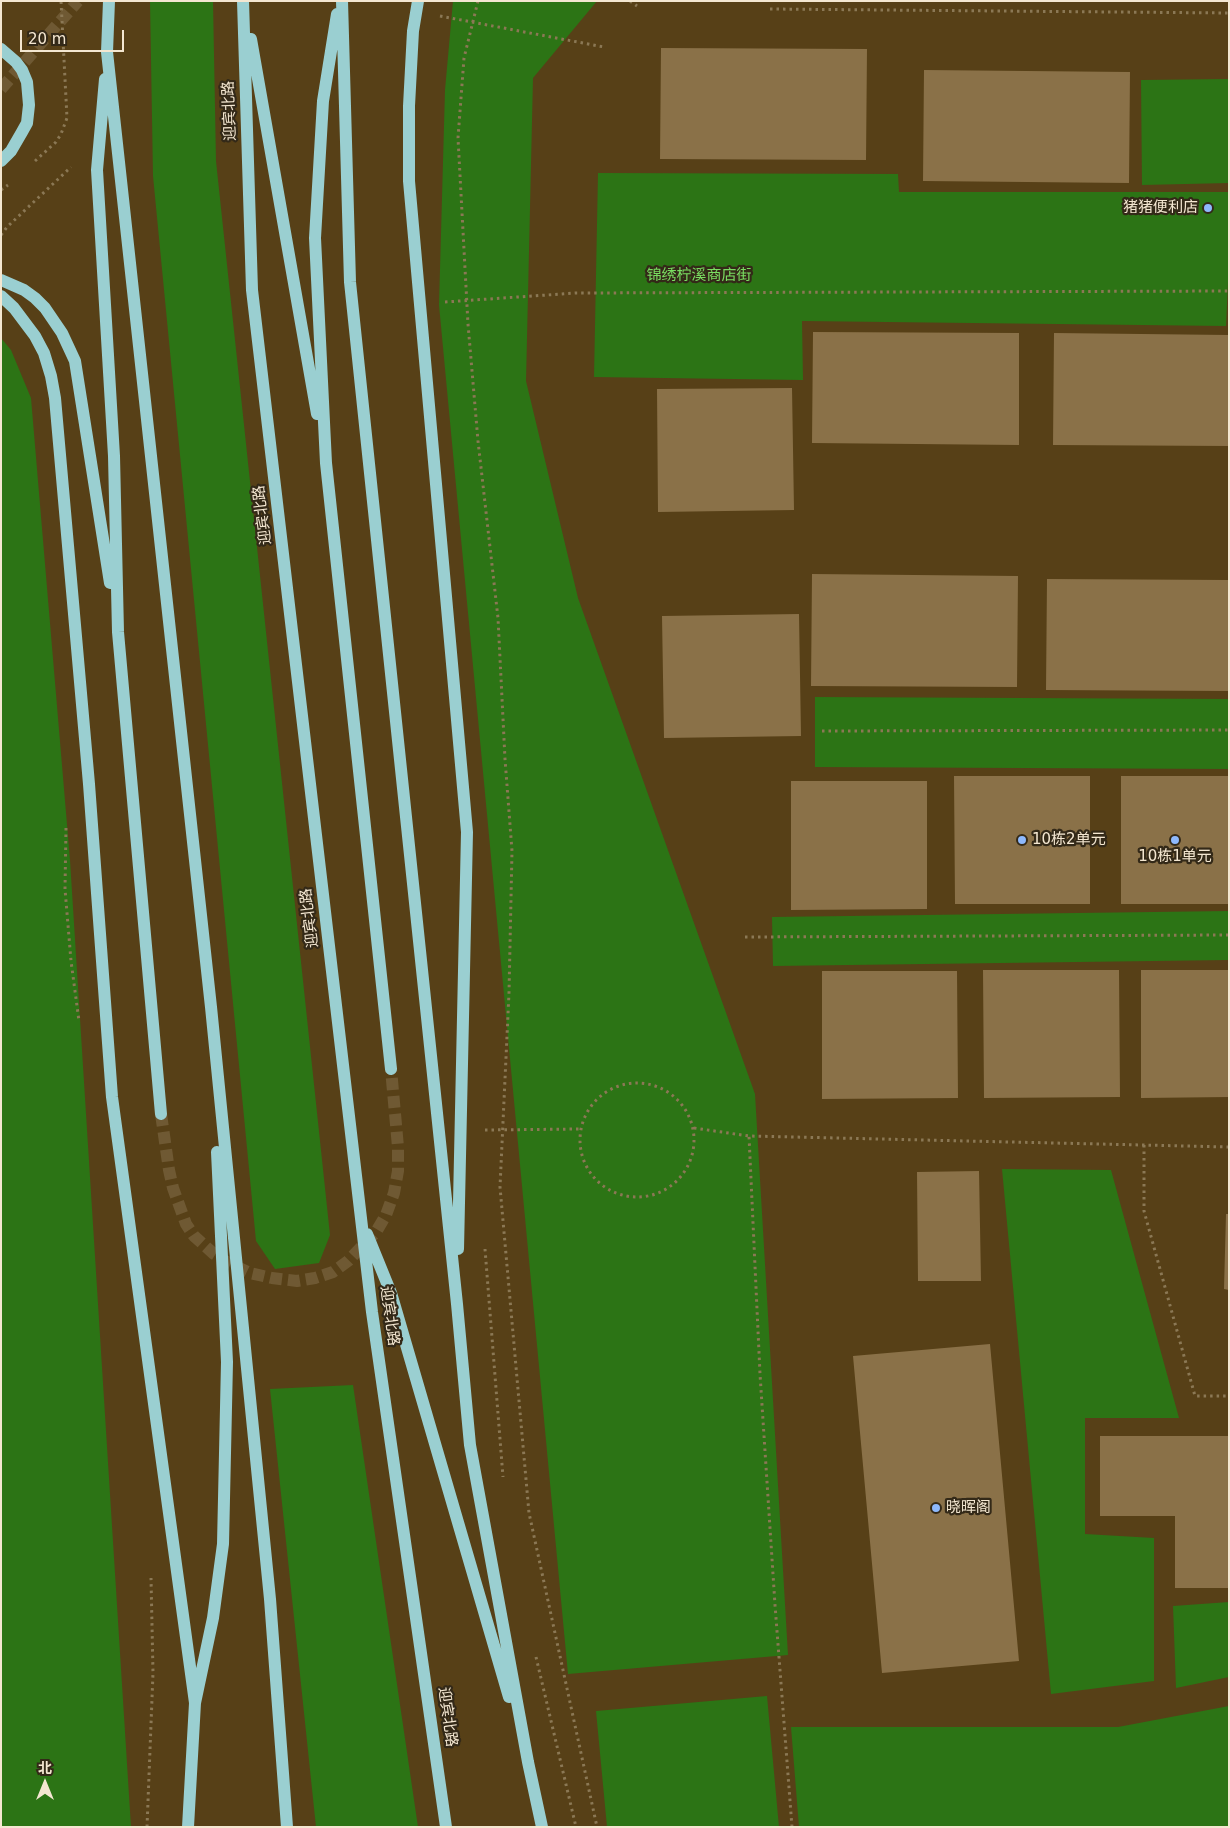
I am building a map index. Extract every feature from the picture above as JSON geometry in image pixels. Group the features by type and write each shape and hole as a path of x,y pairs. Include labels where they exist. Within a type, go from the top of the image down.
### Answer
{"main road":[{"path":"105,1 107,52 210,1007 270,1599 287,1827"},
{"path":"109,1 107,52 97,170 114,456 118,632 161,1114"},
{"path":"243,1 326,463"},
{"name":"迎宾北路","path":"243,1 252,290 373,1322 446,1827"},
{"path":"340,1 323,101 315,238 326,463 390,1070"},
{"path":"340,1 350,282 457,1304 470,1445 528,1762 542,1827"},
{"path":"418,1 413,31 409,97 409,181 467,832 457,1304"},
{"path":"1,49 22,70 27,82 30,105 27,123 11,151 1,161"},
{"path":"1,280 24,290 45,308 62,334 75,361 118,632"},
{"path":"1,296 14,308 35,336 44,353 55,398 89,784 112,1097 195,1703"},
{"path":"188,1827 195,1703 213,1618 223,1534 227,1362 210,1007"},
{"path":"360,1217 391,1293 528,1762"}],"path":[{"path":"478,1 464,58 458,138 466,300 478,441 498,618 512,851 512,919 500,1187 529,1513 597,1827"},
{"path":"630,1 637,6"},
{"path":"770,9 1229,12"},
{"path":"437,15 604,47"},
{"path":"1,235 7,227 71,167"},
{"path":"2,226 7,227"},
{"path":"437,302 576,293 1229,291"},
{"path":"822,731 1229,730"},
{"path":"745,937 1229,935"},
{"path":"640,1083 658,1087 674,1097 687,1110 694,1128 694,1147 689,1165 678,1180 663,1191 645,1197 625,1196 608,1190 593,1177 584,1161 579,1142 582,1123 590,1106 604,1093 621,1085 640,1083"},
{"path":"694,1128 750,1136 1229,1147"},
{"path":"485,1130 581,1129"},
{"path":"750,1136 762,1402 792,1827"},
{"path":"1144,1145 1144,1211 1196,1396 1229,1396"}],"green space":[{"path":"150,1 213,1 216,161 330,1235 319,1263 275,1269 256,1241 153,176"},
{"path":"453,1 597,1 533,78 526,381 578,598 755,1094 788,1655 568,1674 439,305 445,90"},
{"path":"1229,79 1229,183 1142,185 1141,80"},
{"name":"锦绣柠溪商店街","path":"598,173 898,174 899,192 1229,192 1229,260 1226,326 802,321 803,380 594,377"},
{"path":"1,338 11,350 31,398 70,860 131,1827 1,1827"},
{"path":"815,697 1229,699 1229,769 815,767"},
{"path":"1229,911 1229,960 773,966 772,917"},
{"path":"1002,1169 1111,1170 1179,1418 1085,1418 1085,1534 1154,1538 1154,1681 1051,1694"},
{"path":"353,1385 418,1827 316,1827 270,1389"},
{"path":"1229,1602 1229,1677 1176,1688 1173,1606"},
{"path":"767,1696 779,1827 607,1827 596,1711"},
{"path":"1229,1706 1229,1827 799,1827 791,1727 1118,1727"}],"building":[{"path":"661,48 867,49 866,160 660,159"},
{"path":"924,70 1130,72 1129,183 923,181"},
{"path":"813,332 1019,333 1019,445 812,443"},
{"path":"1054,333 1229,335 1229,446 1053,445"},
{"path":"792,388 794,510 658,512 657,389"},
{"path":"812,574 1018,576 1017,687 811,686"},
{"path":"1047,579 1229,580 1229,691 1046,690"},
{"path":"799,614 801,736 664,738 662,616"},
{"name":"10栋2单元","path":"954,776 1090,776 1090,904 955,904"},
{"name":"10栋1单元","path":"1121,776 1229,776 1229,904 1121,904"},
{"path":"791,781 927,781 927,909 791,910"},
{"path":"983,970 1119,970 1120,1097 984,1098"},
{"path":"1141,970 1229,970 1229,1097 1141,1098"},
{"path":"822,971 957,971 958,1098 822,1099"},
{"path":"979,1171 981,1281 918,1281 917,1172"},
{"path":"1226,1214 1229,1214 1229,1290 1224,1289"},
{"name":"晓晖阁","path":"990,1344 1019,1661 882,1673 853,1356"},
{"path":"1100,1436 1229,1436 1229,1588 1175,1588 1175,1516 1100,1516"}],"tunnel":[{"path":"1,89 78,1"},
{"path":"161,1114 173,1188 186,1224 194,1236 214,1254 250,1273 297,1281 315,1278 333,1272 348,1261 376,1232 386,1215 394,1193 398,1171 398,1147 391,1069"}],"place":[{"name":"猪猪便利店","path":"1208,208"},
{"name":"10栋2单元","path":"1022,840"},
{"name":"10栋1单元","path":"1175,840"},
{"name":"晓晖阁","path":"936,1508"}]}
